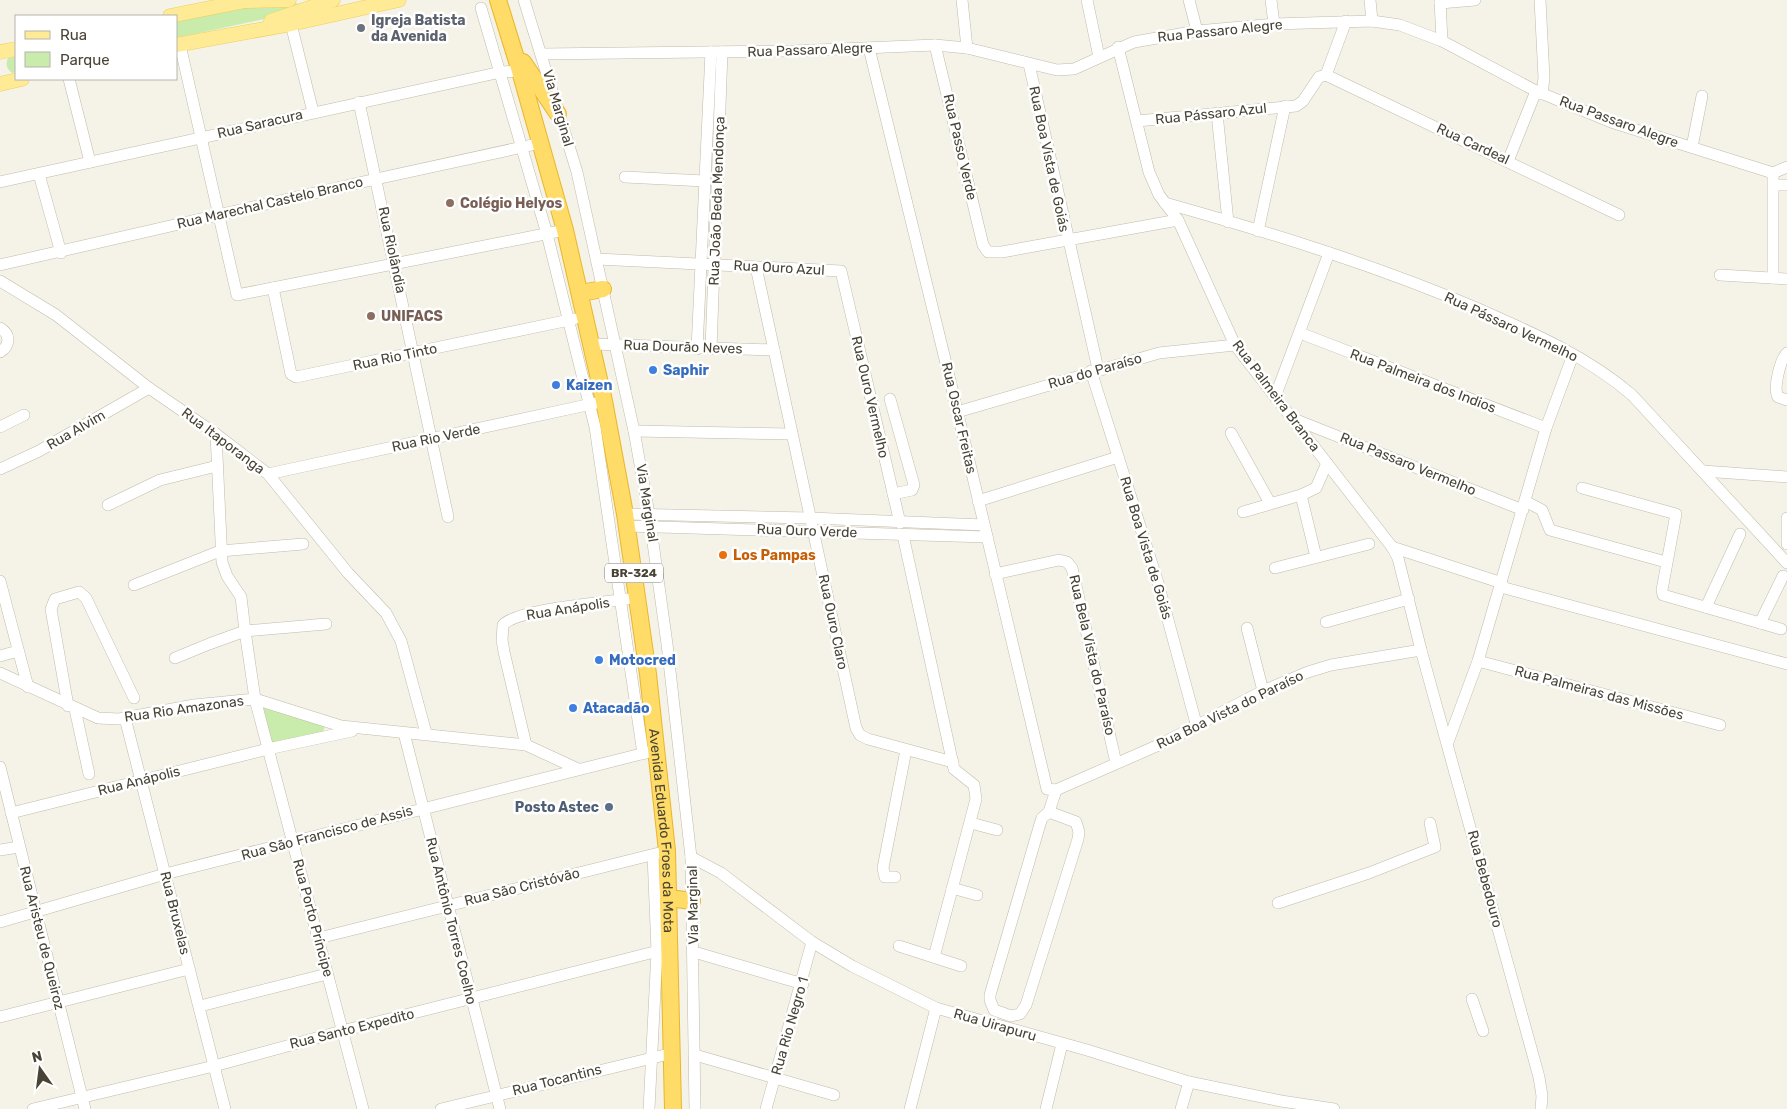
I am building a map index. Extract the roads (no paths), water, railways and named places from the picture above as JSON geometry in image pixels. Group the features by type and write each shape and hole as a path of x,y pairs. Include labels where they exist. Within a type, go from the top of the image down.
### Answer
{"highway":[{"name":"Avenida Eduardo Froes da Mota","path":"498,0 514,49 565,230 592,344 597,403 626,520 630,599 660,853 669,898 663,949 673,1053 673,1109"},
{"path":"514,49 558,114"},
{"path":"580,293 603,289"},
{"path":"669,898 692,901"}],"main road":[{"path":"175,15 248,0 289,0"},
{"path":"242,32 333,0"},
{"path":"178,45 291,24 399,0"},
{"path":"487,4 504,18"},
{"path":"0,52 15,49"},
{"path":"0,84 18,80"}],"street":[{"name":"Via Marginal","path":"524,0 577,172 634,431 649,514 668,644 692,857 696,1109"},
{"path":"962,0 968,48"},
{"path":"1087,0 1098,57"},
{"path":"1188,0 1196,31"},
{"path":"1271,0 1274,24"},
{"path":"1370,0 1372,21"},
{"path":"1442,41 1440,2 1475,0"},
{"path":"1508,161 1544,78 1540,0"},
{"path":"487,4 501,72 547,234 568,320 597,403 630,599"},
{"path":"1258,231 1285,106 1300,104 1318,77 1326,75 1346,21"},
{"name":"Rua Passaro Alegre","path":"542,54 722,52 935,45 968,48 1057,70 1074,69 1118,47 1147,39 1196,31 1274,24 1372,21 1400,25 1442,41 1539,93 1616,124 1773,172"},
{"path":"291,24 312,112"},
{"path":"178,45 237,296 565,230"},
{"name":"Rua Passo Verde","path":"935,45 985,250 991,253 1002,252 1067,241"},
{"name":"Rua Palmeira Branca","path":"1118,47 1149,172 1165,203 1178,220 1235,345 1392,547 1402,569 1421,650"},
{"name":"Rua Oscar Freitas","path":"868,48 995,574 1051,790"},
{"name":"Rua João Beda Mendonça","path":"697,348 710,52"},
{"name":"Rua João Beda Mendonça","path":"711,349 722,52"},
{"name":"Rua Boa Vista de Goiás","path":"1029,64 1095,370 1118,457 1158,583 1197,726"},
{"name":"Rua Saracura","path":"0,182 312,112 501,72 520,71"},
{"name":"Rua Cardeal","path":"1326,75 1619,214"},
{"path":"69,80 90,162"},
{"path":"1692,147 1702,96"},
{"name":"Rua Riolândia","path":"359,102 448,516"},
{"name":"Rua Pássaro Azul","path":"1137,121 1285,106"},
{"path":"1217,113 1228,222"},
{"name":"Rua Marechal Castelo Branco","path":"0,265 61,253 376,178 541,143"},
{"path":"1773,278 1773,172 1787,167"},
{"path":"39,174 61,253"},
{"path":"625,177 705,181"},
{"path":"1774,185 1787,185"},
{"name":"Rua Pássaro Vermelho","path":"1165,203 1329,253 1446,295 1509,322 1573,355 1614,380 1632,395 1787,563"},
{"path":"1067,241 1178,220"},
{"path":"1276,397 1329,253"},
{"name":"Rua Ouro Azul","path":"597,259 841,271"},
{"name":"Rua Ouro Claro","path":"756,267 856,728 868,739 953,762"},
{"name":"Rua Ouro Vermelho","path":"841,271 900,523"},
{"path":"1720,275 1787,279"},
{"name":"Rua Itaporanga","path":"0,281 56,315 149,388 216,434 268,474 348,573 386,613 401,641 426,733"},
{"name":"Rua Rio Tinto","path":"273,288 291,374 294,377 586,316"},
{"path":"0,328 6,331 8,339 7,347 0,352"},
{"name":"Rua Palmeira dos Indios","path":"1300,333 1546,428"},
{"name":"Rua Dourão Neves","path":"592,344 774,350"},
{"name":"Rua do Paraíso","path":"957,412 1095,370 1159,353 1235,345"},
{"path":"1787,353 1782,358 1776,391 1778,397 1787,400"},
{"path":"1448,742 1478,661 1546,428 1573,355"},
{"name":"Rua Alvim","path":"0,469 39,451 149,388"},
{"path":"890,399 914,485 912,490 893,494"},
{"name":"Rua Rio Verde","path":"268,474 597,403"},
{"path":"0,427 24,415"},
{"name":"Rua Passaro Vermelho","path":"1294,419 1524,506 1542,510 1550,530 1666,562"},
{"path":"634,431 792,434"},
{"path":"1231,433 1270,503"},
{"name":"Rua Porto Príncipe","path":"216,434 220,551 224,571 241,597 255,699 363,1109"},
{"path":"978,501 1118,457"},
{"path":"1243,512 1301,495 1318,486 1326,462"},
{"path":"108,505 160,480 217,466"},
{"path":"1703,471 1787,477"},
{"path":"1582,488 1675,512 1676,519 1666,562 1662,594 1781,629"},
{"path":"1301,495 1316,558"},
{"name":"Rua Ouro Verde","path":"626,520 649,514 984,525"},
{"path":"1787,518 1787,544"},
{"name":"Rua Ouro Verde","path":"626,520 651,527 987,537"},
{"path":"1706,607 1740,534"},
{"path":"903,535 953,762 956,772 972,782 976,789 971,823 934,957"},
{"path":"134,584 220,551 303,544"},
{"path":"1275,568 1369,544"},
{"path":"1392,547 1501,585 1787,664"},
{"name":"Rua Bela Vista do Paraíso","path":"995,574 1059,560 1067,562 1072,568 1116,763"},
{"path":"1760,623 1783,576"},
{"path":"0,584 28,687"},
{"path":"89,774 72,707 51,609 55,599 79,592 84,594 92,607 134,698"},
{"name":"Rua Anápolis","path":"526,745 504,652 502,640 503,625 512,618 535,613 630,599"},
{"path":"1326,622 1409,599"},
{"path":"175,658 245,631 326,624"},
{"path":"1247,628 1263,691"},
{"name":"Rua Boa Vista do Paraíso","path":"1051,790 1197,726 1263,691 1308,672 1332,665 1421,650"},
{"name":"Rua Bebedouro","path":"1421,650 1448,742 1538,1077 1542,1096 1541,1109"},
{"path":"0,656 18,651"},
{"name":"Rua Palmeiras das Missões","path":"1478,661 1720,724"},
{"name":"Rua Rio Amazonas","path":"0,672 28,687 98,718 125,718 194,705 255,699 341,726 404,733 426,733 526,745 578,770"},
{"name":"Rua Bruxelas","path":"125,718 226,1109"},
{"name":"Rua Anápolis","path":"11,813 268,749 359,729"},
{"name":"Rua Antônio Torres Coelho","path":"404,733 500,1109"},
{"path":"895,877 885,877 882,868 906,750"},
{"name":"Rua São Francisco de Assis","path":"0,922 165,874 649,752"},
{"name":"Rua Aristeu de Queiroz","path":"0,766 85,1109"},
{"path":"1049,812 1076,822 1079,832 1078,839 1026,1005 1020,1014 1011,1016 994,1010 990,995 1040,824 1042,818 1049,812 1051,790"},
{"path":"971,823 997,830"},
{"path":"1278,903 1369,873 1435,847 1430,823"},
{"path":"0,850 19,847"},
{"path":"649,1109 651,1057 663,949 660,853"},
{"name":"Rua São Cristóvão","path":"319,938 660,853"},
{"name":"Rua Uirapuru","path":"692,857 721,873 812,942 866,974 936,1008 1189,1082 1281,1101 1334,1109"},
{"path":"952,888 977,895"},
{"name":"Rua Rio Negro 1","path":"766,1109 803,984 812,942"},
{"path":"899,946 961,966"},
{"name":"Rua Santo Expedito","path":"33,1109 81,1096 214,1066 342,1031 471,1000 663,949"},
{"path":"694,952 803,984"},
{"path":"0,1018 189,969"},
{"path":"200,1006 328,974"},
{"path":"1472,999 1483,1031"},
{"path":"910,1109 936,1008"},
{"path":"1046,1109 1062,1044"},
{"name":"Rua Tocantins","path":"441,1109 673,1053"},
{"path":"695,1055 834,1095"},
{"path":"1181,1109 1189,1082"}],"place":[{"name":"Igreja Batista da Avenida","path":"361,28"},
{"name":"Colégio Helyos","path":"450,203"},
{"name":"UNIFACS","path":"371,316"},
{"name":"Saphir","path":"653,370"},
{"name":"Kaizen","path":"556,385"},
{"name":"Los Pampas","path":"723,555"},
{"name":"Motocred","path":"599,660"},
{"name":"Atacadão","path":"573,708"},
{"name":"Posto Astec","path":"609,807"}]}
